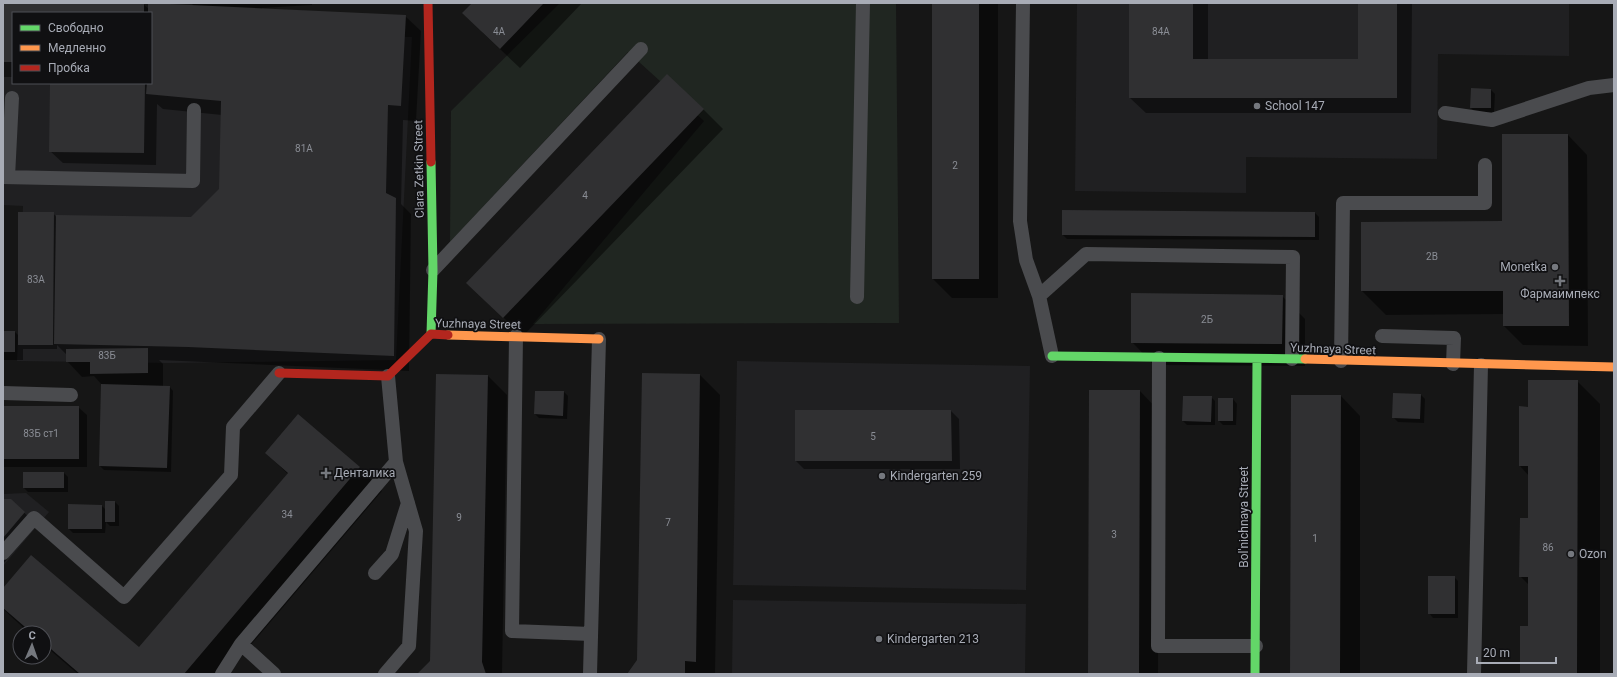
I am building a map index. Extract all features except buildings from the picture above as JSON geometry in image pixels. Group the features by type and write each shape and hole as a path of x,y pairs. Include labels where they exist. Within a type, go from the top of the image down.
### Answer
{"street":[{"name":"Clara Zetkin Street","path":"428,3 432,270 431,334"},
{"name":"Yuzhnaya Street","path":"388,376 431,334 599,339"},
{"name":"Yuzhnaya Street","path":"1052,356 1292,359 1481,365 1614,367"},
{"name":"Bol'nichnaya Street","path":"1255,674 1258,359"},
{"path":"279,373 388,376"}],"lane":[{"path":"857,297 863,3"},
{"path":"1023,3 1020,221 1026,260 1039,296 1052,356"},
{"path":"432,270 641,49"},
{"path":"1445,112 1492,120 1589,88 1614,86"},
{"path":"12,98 5,177 193,181 194,110"},
{"path":"1341,361 1343,203 1485,203 1485,165"},
{"path":"1039,296 1086,254 1293,257 1292,359"},
{"path":"516,336 512,631 591,634"},
{"path":"1382,336 1454,338 1454,364"},
{"path":"590,674 599,339"},
{"path":"1159,358 1158,646 1256,646"},
{"path":"1474,674 1481,365"},
{"path":"3,554 34,518 124,597 231,475 233,427 279,373"},
{"path":"385,674 409,646 416,531 396,462 388,376"},
{"path":"3,393 71,395"},
{"path":"222,674 241,644 396,462"},
{"path":"375,573 392,554 408,503"},
{"path":"241,644 274,674"}],"shaded area":[{"path":"560,3 896,3 899,323 533,324 704,121 628,52 450,242 451,111"},
{"name":"School 147","path":"1077,3 1569,3 1569,56 1438,54 1437,159 1246,157 1246,193 1075,191"},
{"path":"152,37 412,37 396,360 169,363 17,361 23,206 3,205 3,38 12,38 12,84 152,84"},
{"name":"Kindergarten 259","path":"737,361 1030,366 1026,590 733,585"},
{"path":"26,493 49,512 3,566 3,494"},
{"name":"Kindergarten 213","path":"733,600 1026,604 1025,674 732,674"}],"traffic: fast":[{"path":"431,162 433,270 431,334"},
{"path":"1052,356 1305,359"},
{"path":"1255,674 1257,359"}],"traffic: slow":[{"path":"448,335 599,339"},
{"path":"1305,359 1614,367"}],"traffic: jam":[{"path":"428,3 431,162"},
{"path":"279,373 388,376 431,334 448,335"}],"place":[{"name":"School 147","path":"1257,106"},
{"name":"Monetka","path":"1555,267"},
{"name":"Фармаимпекс","path":"1560,281"},
{"name":"Денталика","path":"326,473"},
{"name":"Kindergarten 259","path":"882,476"},
{"name":"Ozon","path":"1571,554"},
{"name":"Kindergarten 213","path":"879,639"}]}
